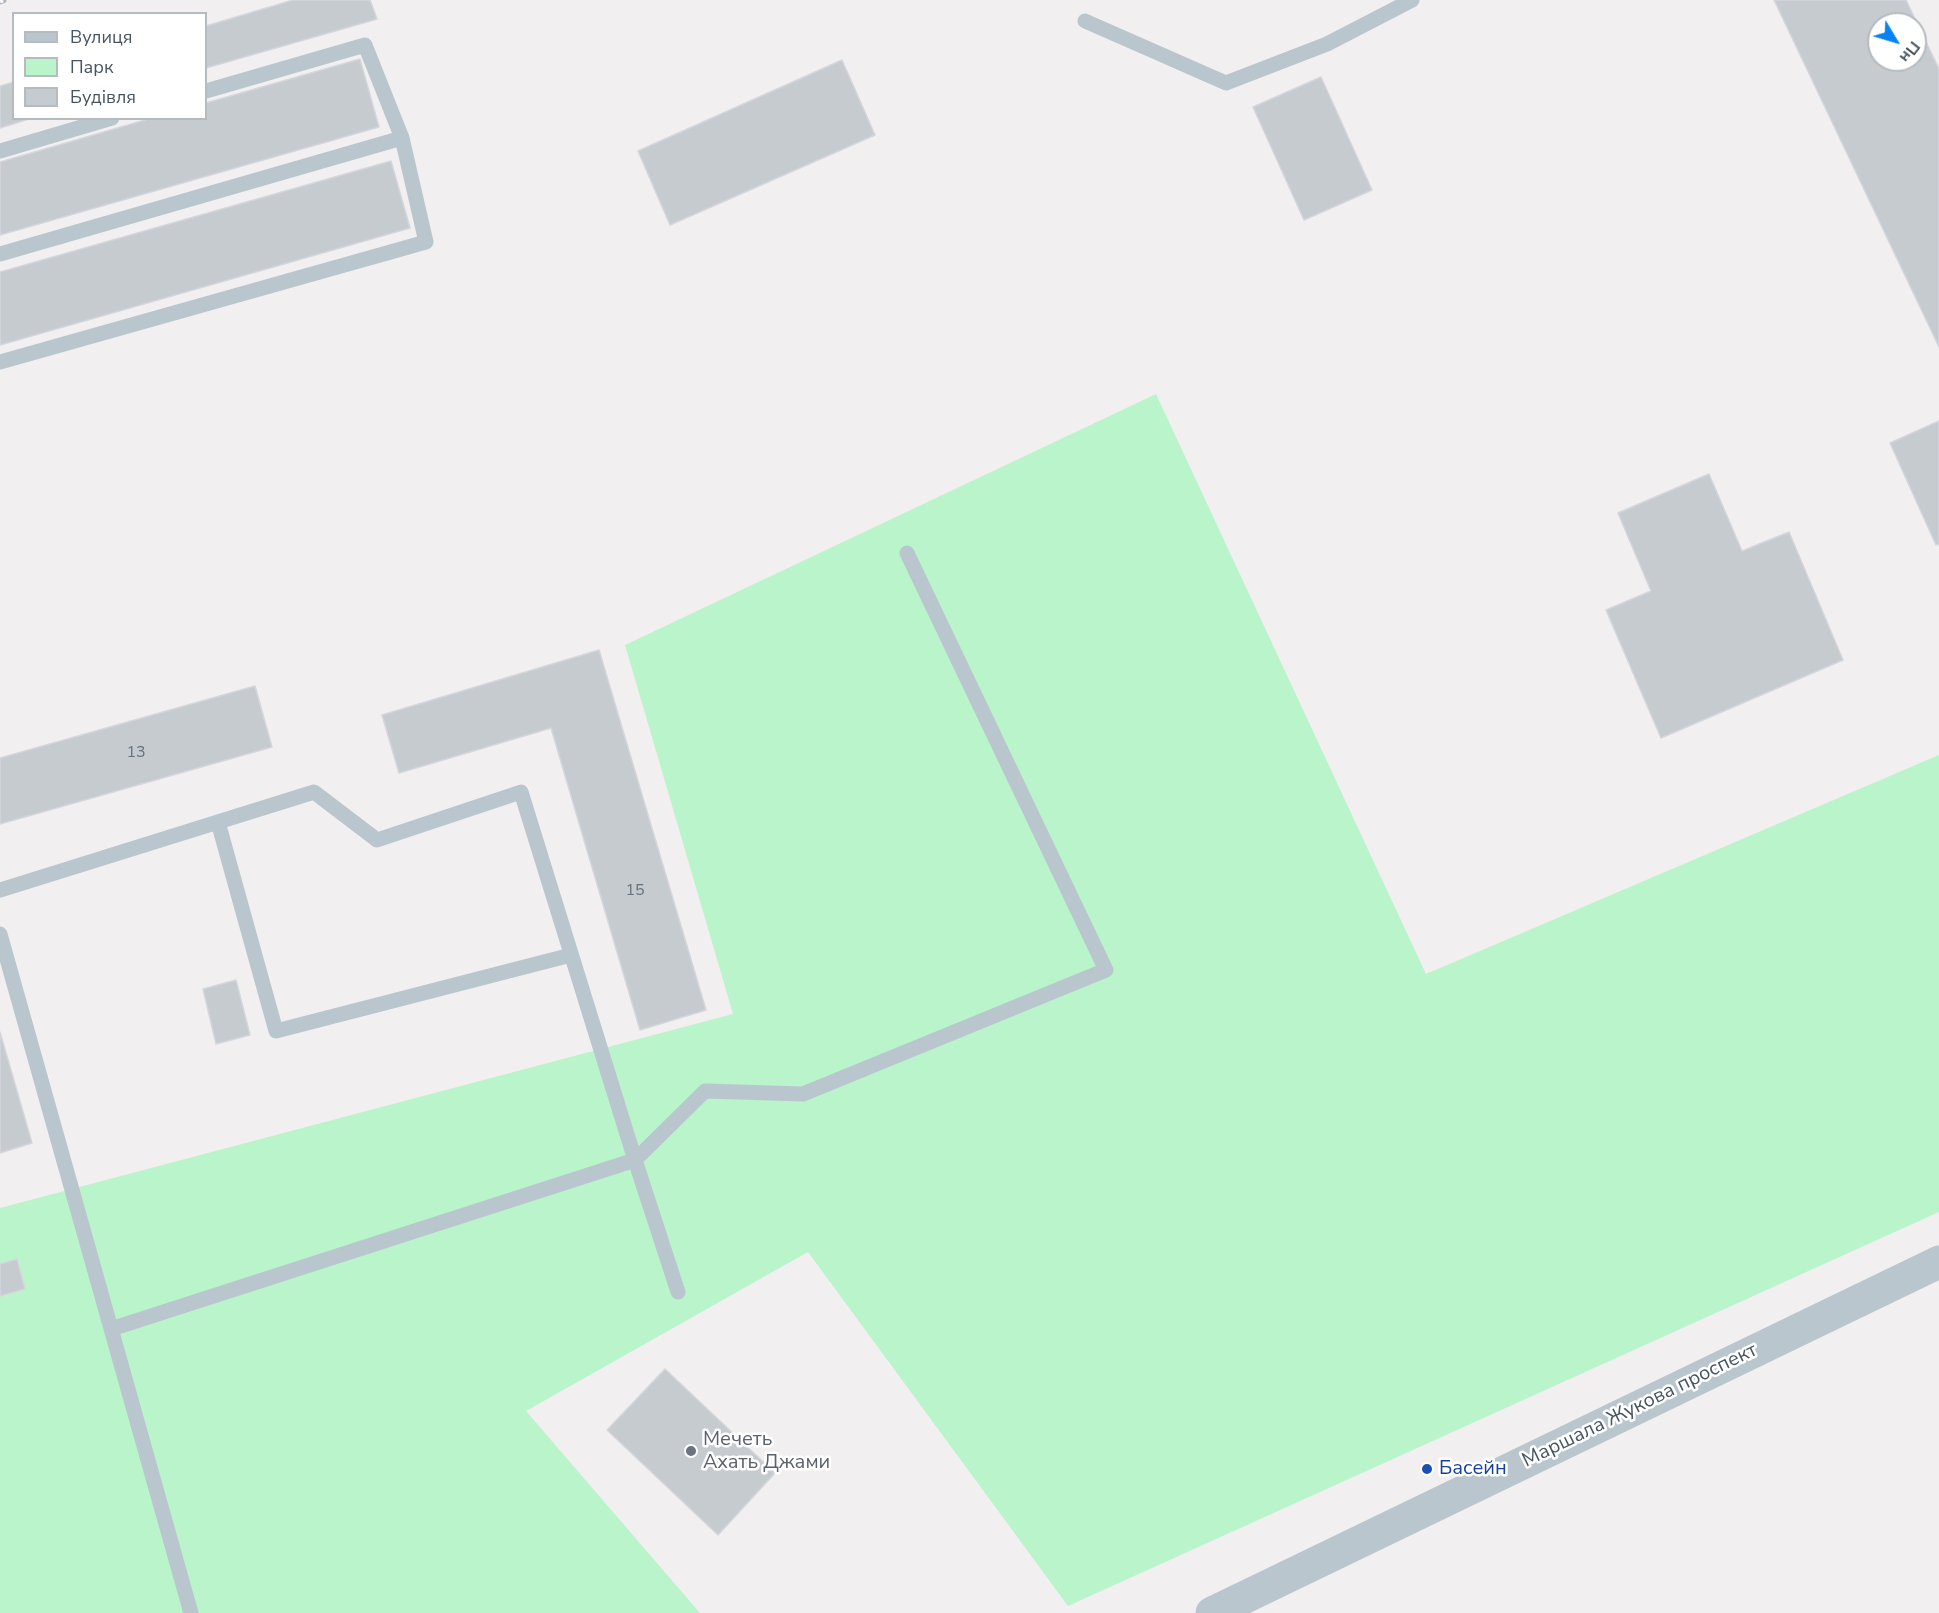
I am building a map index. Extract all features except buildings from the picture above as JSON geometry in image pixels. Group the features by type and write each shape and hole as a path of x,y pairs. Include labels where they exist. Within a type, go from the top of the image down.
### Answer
{"street":[{"name":"Маршала Жукова проспект","path":"1212,1613 1939,1262"}],"lane":[{"path":"1084,21 1226,83 1327,44 1412,0"},
{"path":"0,362 426,242 402,138 365,45 207,92"},
{"path":"0,151 105,120"},
{"path":"0,254 402,138"},
{"path":"111,1329 635,1160 705,1090 803,1094 1106,970 907,553"},
{"path":"0,890 314,792 377,840 521,792 678,1292"},
{"path":"218,822 276,1031 571,955"},
{"path":"0,934 191,1613"}],"green space":[{"path":"1156,394 1426,974 1939,755 1939,1212 1068,1606 808,1252 526,1411 700,1613 0,1613 0,1208 733,1014 625,645"}],"place":[{"name":"Мечеть Ахать Джами","path":"691,1451"},
{"name":"Басейн","path":"1427,1469"}]}
